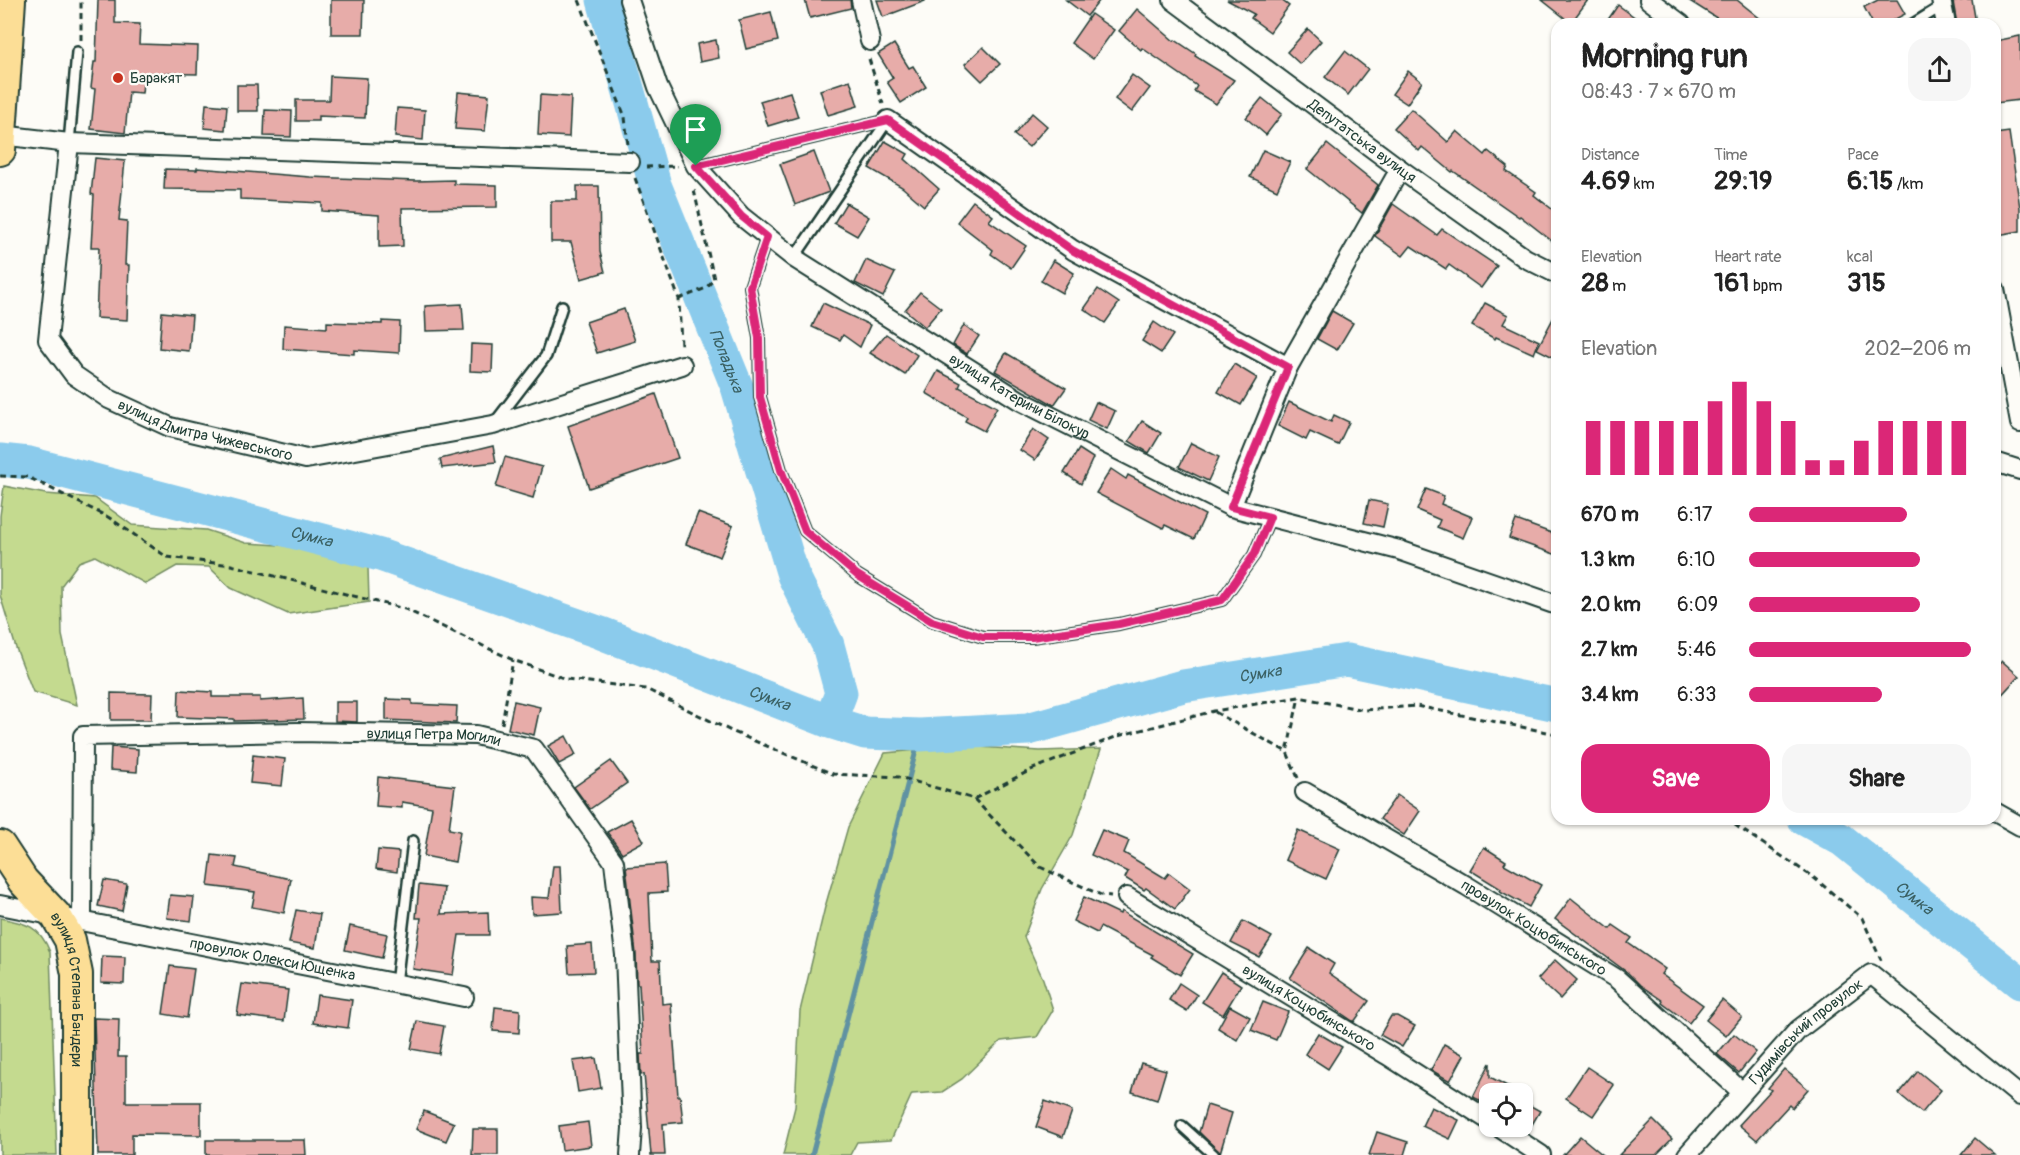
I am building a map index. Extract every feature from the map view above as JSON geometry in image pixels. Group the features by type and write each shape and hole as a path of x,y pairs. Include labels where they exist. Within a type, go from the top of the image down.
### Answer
{"main road":[{"path":"0,150 1,100 10,0"},
{"name":"вулиця Степана Бандери","path":"0,846 23,881 69,918 70,940 77,974 77,1155"}],"street":[{"name":"вулиця Катерини Білокур","path":"629,0 658,87 696,166 741,216 794,258 1019,400 1231,507 1399,550 1551,603"},
{"path":"861,0 870,41"},
{"name":"Депутатська вулиця","path":"1173,0 1400,169 1525,258 1551,271"},
{"path":"1649,0 1673,18"},
{"path":"888,120 1072,250 1288,367"},
{"path":"1,135 69,143 636,165"},
{"name":"вулиця Дмитра Чижевського","path":"69,143 48,340 74,375 109,399 170,427 306,459 493,425 682,365"},
{"path":"1231,507 1288,367 1400,169"},
{"path":"2001,321 2020,423"},
{"path":"2001,464 2020,470"},
{"name":"вулиця Петра Могили","path":"69,918 83,736 297,732 476,735 534,750 614,862 625,955 632,1128 630,1155"},
{"name":"провулок Коцюбинського","path":"1305,792 1467,886 1617,979 1742,1092"},
{"path":"2001,815 2020,826"},
{"name":"вулиця Коцюбинського","path":"1127,897 1387,1055 1479,1114"},
{"name":"провулок Олекси Ющенка","path":"0,905 464,997"},
{"name":"Гудимівський провулок","path":"1687,1155 1798,1030 1870,974 2020,1096"},
{"path":"1514,1137 1541,1155"}],"lane":[{"path":"1926,18 1943,10"},
{"path":"69,143 76,52"},
{"path":"696,166 888,120"},
{"path":"794,258 888,120"},
{"path":"767,237 750,287 759,338 760,397 781,470 805,531 857,575 932,621 983,637 1032,637 1119,624 1222,600 1254,555 1270,517"},
{"path":"493,425 546,356 562,306"},
{"path":"396,984 413,841"},
{"path":"1182,1126 1214,1155"}],"path":[{"path":"76,52 81,41 81,0"},
{"path":"579,0 625,117 636,165 679,299 682,365"},
{"path":"870,41 869,58 888,120"},
{"path":"636,165 662,166"},
{"path":"679,299 706,288 714,279 693,192 696,166"},
{"path":"0,476 28,477 108,517 167,557 231,565 405,609 513,660 566,679 646,688 731,731 833,774 898,777 974,800 1040,867 1101,895 1127,897"},
{"path":"499,741 513,660"},
{"path":"974,800 1033,769 1118,736 1214,711 1299,697 1364,710 1416,706 1551,733"},
{"path":"1287,753 1299,697"},
{"path":"1214,711 1287,753 1305,792"},
{"path":"1735,825 1813,877 1862,918 1884,967"}],"green space":[{"path":"4,486 46,494 95,498 132,525 206,530 246,543 295,546 368,567 369,602 288,614 231,588 209,567 177,566 146,584 95,556 79,562 61,586 62,635 77,705 33,692 16,648 0,595 0,516"},
{"path":"963,746 1040,751 1101,749 1073,835 1042,889 1024,937 1043,979 1053,1010 1037,1037 1001,1041 962,1079 942,1092 912,1094 891,1140 857,1142 850,1155 783,1155 795,1107 800,1011 825,907 848,827 885,753"},
{"path":"0,918 25,924 37,931 50,952 57,1155 0,1155"}],"building":[{"path":"98,0 115,0 115,23 140,24 139,44 198,46 197,74 144,73 142,93 129,92 125,133 91,129 95,89 91,88 94,62 96,62"},
{"path":"331,0 364,0 363,34 331,34"},
{"path":"805,0 850,0 851,8 810,18"},
{"path":"877,0 925,0 925,1 883,17"},
{"path":"1066,0 1100,0 1087,16"},
{"path":"1227,0 1281,0 1289,6 1270,32 1251,18 1254,14"},
{"path":"1542,0 1588,0 1575,18 1565,18"},
{"path":"1688,0 1737,0 1760,18 1716,18"},
{"path":"1878,0 1897,0 1905,14 1897,18 1870,18 1864,7"},
{"path":"1972,0 1975,18 1956,18 1953,2"},
{"path":"1618,5 1636,18 1609,18"},
{"path":"1137,9 1174,41 1234,80 1216,104 1194,91 1197,86 1142,48 1141,50 1119,31"},
{"path":"771,12 778,41 746,49 739,20"},
{"path":"1091,14 1114,30 1093,59 1071,43"},
{"path":"1308,29 1321,41 1300,64 1287,52"},
{"path":"2020,36 2020,100 2001,102 2001,40"},
{"path":"716,40 719,58 700,62 697,44"},
{"path":"894,44 909,68 913,66 926,87 901,103 887,82 893,78 878,54"},
{"path":"983,47 1000,64 982,81 965,64"},
{"path":"1345,51 1368,69 1348,95 1325,77"},
{"path":"1408,71 1422,82 1407,104 1392,94"},
{"path":"1132,75 1150,88 1132,112 1115,99"},
{"path":"330,76 367,78 365,118 318,116 318,121 296,121 296,100 329,100"},
{"path":"850,80 858,106 828,115 820,90"},
{"path":"237,85 257,85 258,111 237,111"},
{"path":"458,92 489,95 485,131 455,129"},
{"path":"790,92 798,117 768,126 760,101"},
{"path":"540,95 571,97 569,137 538,135"},
{"path":"1262,98 1282,114 1266,135 1246,118"},
{"path":"206,104 227,106 225,130 204,128"},
{"path":"397,108 425,110 423,140 395,137"},
{"path":"1411,109 1448,142 1457,131 1485,155 1488,151 1508,167 1506,171 1536,192 1534,195 1551,208 1551,240 1520,216 1452,172 1422,147 1419,151 1394,128"},
{"path":"265,110 292,111 291,137 264,136"},
{"path":"1032,113 1047,126 1029,147 1014,135"},
{"path":"2009,132 2020,208 2020,231 2001,234 2001,133"},
{"path":"885,141 908,154 905,159 939,189 924,206 902,187 869,168"},
{"path":"1327,144 1378,185 1362,213 1307,169"},
{"path":"1263,150 1290,162 1277,190 1250,177"},
{"path":"814,152 829,192 795,205 780,164"},
{"path":"95,158 125,161 119,220 127,221 125,265 129,265 127,320 96,318 99,247 91,247 94,195 91,194"},
{"path":"197,168 310,177 454,180 454,184 497,185 497,207 402,208 403,246 379,247 379,215 322,211 322,203 240,199 240,190 164,189 165,169 197,170"},
{"path":"577,186 599,186 600,252 605,272 581,279 571,242 551,242 551,201 577,201"},
{"path":"973,201 993,216 989,221 1026,246 1011,268 991,254 993,250 957,222"},
{"path":"846,203 869,217 857,236 834,223"},
{"path":"1393,204 1437,235 1442,229 1497,266 1481,288 1449,265 1446,269 1411,246 1403,256 1375,236"},
{"path":"866,260 895,273 883,297 855,283"},
{"path":"1053,260 1074,273 1062,293 1041,281"},
{"path":"1098,289 1119,303 1105,323 1084,309"},
{"path":"920,292 941,308 925,327 905,310"},
{"path":"823,303 870,325 860,347 843,335 840,340 812,327"},
{"path":"1485,303 1508,315 1503,324 1539,341 1534,354 1496,337 1495,339 1472,326"},
{"path":"462,304 464,330 426,331 425,306"},
{"path":"624,309 635,341 597,353 586,322"},
{"path":"1332,311 1353,323 1337,350 1317,339"},
{"path":"162,312 192,315 189,351 159,348"},
{"path":"382,321 400,322 399,353 354,350 354,354 283,349 284,325 327,328 327,322 382,324"},
{"path":"1154,322 1173,335 1161,353 1142,341"},
{"path":"1551,322 1551,356 1537,349"},
{"path":"964,325 979,336 967,354 953,345"},
{"path":"886,334 917,355 905,375 870,353"},
{"path":"471,344 493,345 492,372 470,371"},
{"path":"1006,353 1066,388 1054,405 995,371"},
{"path":"1234,364 1257,378 1241,405 1218,392"},
{"path":"938,371 961,383 959,387 997,407 984,431 965,421 967,417 926,393"},
{"path":"656,394 678,458 589,488 568,426"},
{"path":"1096,402 1115,411 1107,429 1088,420"},
{"path":"1289,402 1331,422 1334,415 1349,422 1338,445 1310,432 1306,440 1278,426"},
{"path":"1142,421 1161,433 1149,453 1129,441"},
{"path":"1033,429 1049,440 1035,460 1020,450"},
{"path":"1191,443 1219,457 1208,481 1179,467"},
{"path":"493,446 496,462 442,468 440,459"},
{"path":"1079,449 1093,458 1081,484 1064,473"},
{"path":"505,457 542,467 533,498 496,487"},
{"path":"1111,469 1126,479 1128,475 1205,515 1194,539 1165,525 1163,528 1096,493"},
{"path":"1426,489 1444,496 1441,504 1472,517 1463,538 1437,527 1440,520 1417,510"},
{"path":"1369,500 1388,504 1383,527 1364,523"},
{"path":"698,513 733,526 720,557 686,544"},
{"path":"1516,520 1551,533 1551,553 1509,538"},
{"path":"2001,662 2019,676 2001,696"},
{"path":"179,690 212,692 212,697 260,697 260,701 303,698 304,719 234,721 234,719 178,717"},
{"path":"111,693 152,694 151,720 111,720"},
{"path":"386,699 412,700 412,704 457,706 456,723 386,720"},
{"path":"514,701 540,707 534,735 508,729"},
{"path":"335,702 357,702 357,722 335,721"},
{"path":"566,736 576,755 559,764 548,746"},
{"path":"111,747 138,749 137,772 110,770"},
{"path":"253,755 285,759 282,786 250,783"},
{"path":"611,761 627,783 590,809 574,787"},
{"path":"378,777 455,786 449,829 460,831 455,862 424,856 432,807 402,802 402,808 376,806"},
{"path":"1397,795 1420,811 1404,835 1380,819"},
{"path":"631,819 644,841 622,853 607,832"},
{"path":"1102,830 1129,841 1124,853 1165,878 1169,873 1190,889 1175,909 1146,888 1144,890 1125,878 1128,872 1091,855"},
{"path":"1298,830 1340,849 1326,879 1285,860"},
{"path":"1484,847 1506,861 1504,864 1541,885 1529,907 1500,891 1501,889 1470,870"},
{"path":"378,850 399,852 397,872 376,869"},
{"path":"212,855 237,858 235,867 291,879 284,913 252,907 255,892 208,886"},
{"path":"665,864 667,892 649,893 652,961 660,961 662,1004 671,1003 678,1096 680,1096 683,1122 663,1124 665,1155 651,1155 644,1074 641,1075 640,1054 643,1054 639,984 637,984 636,954 626,867"},
{"path":"553,866 560,866 562,912 532,914 531,897 549,898"},
{"path":"104,880 127,884 122,911 98,906"},
{"path":"419,885 444,888 441,914 488,912 489,935 459,935 453,975 413,969 421,918 416,918"},
{"path":"170,895 194,897 191,921 167,918"},
{"path":"1084,897 1120,914 1121,911 1193,954 1180,975 1151,957 1153,955 1100,927 1097,933 1073,921"},
{"path":"1571,898 1610,929 1613,925 1632,938 1628,943 1665,969 1661,974 1703,1005 1689,1023 1628,973 1555,919"},
{"path":"296,910 320,914 315,948 289,943"},
{"path":"1243,921 1272,937 1259,957 1231,943"},
{"path":"350,926 387,934 382,958 345,950"},
{"path":"592,944 594,972 569,973 567,946"},
{"path":"1309,948 1334,964 1329,973 1369,1001 1354,1022 1290,978"},
{"path":"102,956 125,957 124,984 101,983"},
{"path":"1555,960 1577,980 1560,999 1538,979"},
{"path":"170,966 194,969 187,1018 163,1014"},
{"path":"1221,972 1241,985 1223,1015 1202,1002"},
{"path":"1179,983 1197,995 1187,1011 1169,1000"},
{"path":"242,984 288,990 284,1021 237,1015"},
{"path":"317,995 352,1000 348,1028 313,1023"},
{"path":"1722,1000 1742,1017 1726,1036 1706,1020"},
{"path":"1263,1002 1288,1012 1276,1040 1251,1030"},
{"path":"1230,1006 1250,1017 1237,1040 1218,1028"},
{"path":"495,1007 520,1010 519,1033 493,1031"},
{"path":"1391,1016 1397,1016 1415,1026 1402,1047 1380,1035"},
{"path":"94,1018 119,1019 118,1057 126,1057 126,1102 201,1102 201,1135 132,1134 132,1155 98,1155"},
{"path":"417,1021 444,1026 439,1054 411,1049"},
{"path":"1318,1033 1342,1047 1328,1069 1305,1054"},
{"path":"1734,1034 1756,1052 1739,1073 1717,1054"},
{"path":"1444,1044 1464,1055 1450,1081 1431,1070"},
{"path":"596,1058 601,1088 578,1092 573,1061"},
{"path":"1141,1063 1166,1070 1157,1100 1132,1092"},
{"path":"1490,1063 1490,1077 1501,1083 1480,1083"},
{"path":"1587,1067 1614,1085 1593,1116 1566,1098"},
{"path":"1784,1069 1808,1089 1792,1108 1789,1105 1757,1140 1739,1125 1771,1090 1768,1088"},
{"path":"1918,1071 1941,1090 1922,1113 1899,1094"},
{"path":"1479,1085 1479,1100 1473,1097"},
{"path":"1045,1101 1072,1111 1063,1137 1036,1127"},
{"path":"1207,1105 1232,1113 1220,1153 1199,1132"},
{"path":"1431,1107 1459,1120 1450,1139 1422,1126"},
{"path":"1533,1107 1540,1111 1533,1123"},
{"path":"424,1111 454,1123 446,1141 416,1129"},
{"path":"1653,1120 1672,1139 1656,1155 1619,1155"},
{"path":"588,1122 591,1146 562,1150 559,1126"},
{"path":"473,1129 498,1129 498,1155 472,1155"},
{"path":"1377,1132 1408,1142 1404,1155 1369,1155"},
{"path":"1580,1136 1603,1155 1563,1155"},
{"path":"1975,1138 1995,1155 1961,1155"},
{"path":"206,1140 305,1140 306,1155 206,1155"}],"waterway":[{"name":"Попадька","path":"603,0 655,185 737,387 793,575 828,645 841,693 830,722"},
{"name":"Сумка","path":"0,460 29,463 380,555 601,633 830,722 865,733 920,735 1028,729 1183,686 1347,660 1551,704"},
{"path":"812,1155 920,735"},
{"name":"Сумка","path":"1815,825 1842,840 2020,983"}],"place":[{"name":"Баракят","path":"118,78"}],"route":[{"path":"888,120 1072,250 1288,367 1231,507 1270,517 1254,555 1222,600 1119,624 1032,637 983,637 932,621 857,575 805,531 781,470 760,397 759,338 750,287 767,237 741,216 696,166 888,120"}]}
